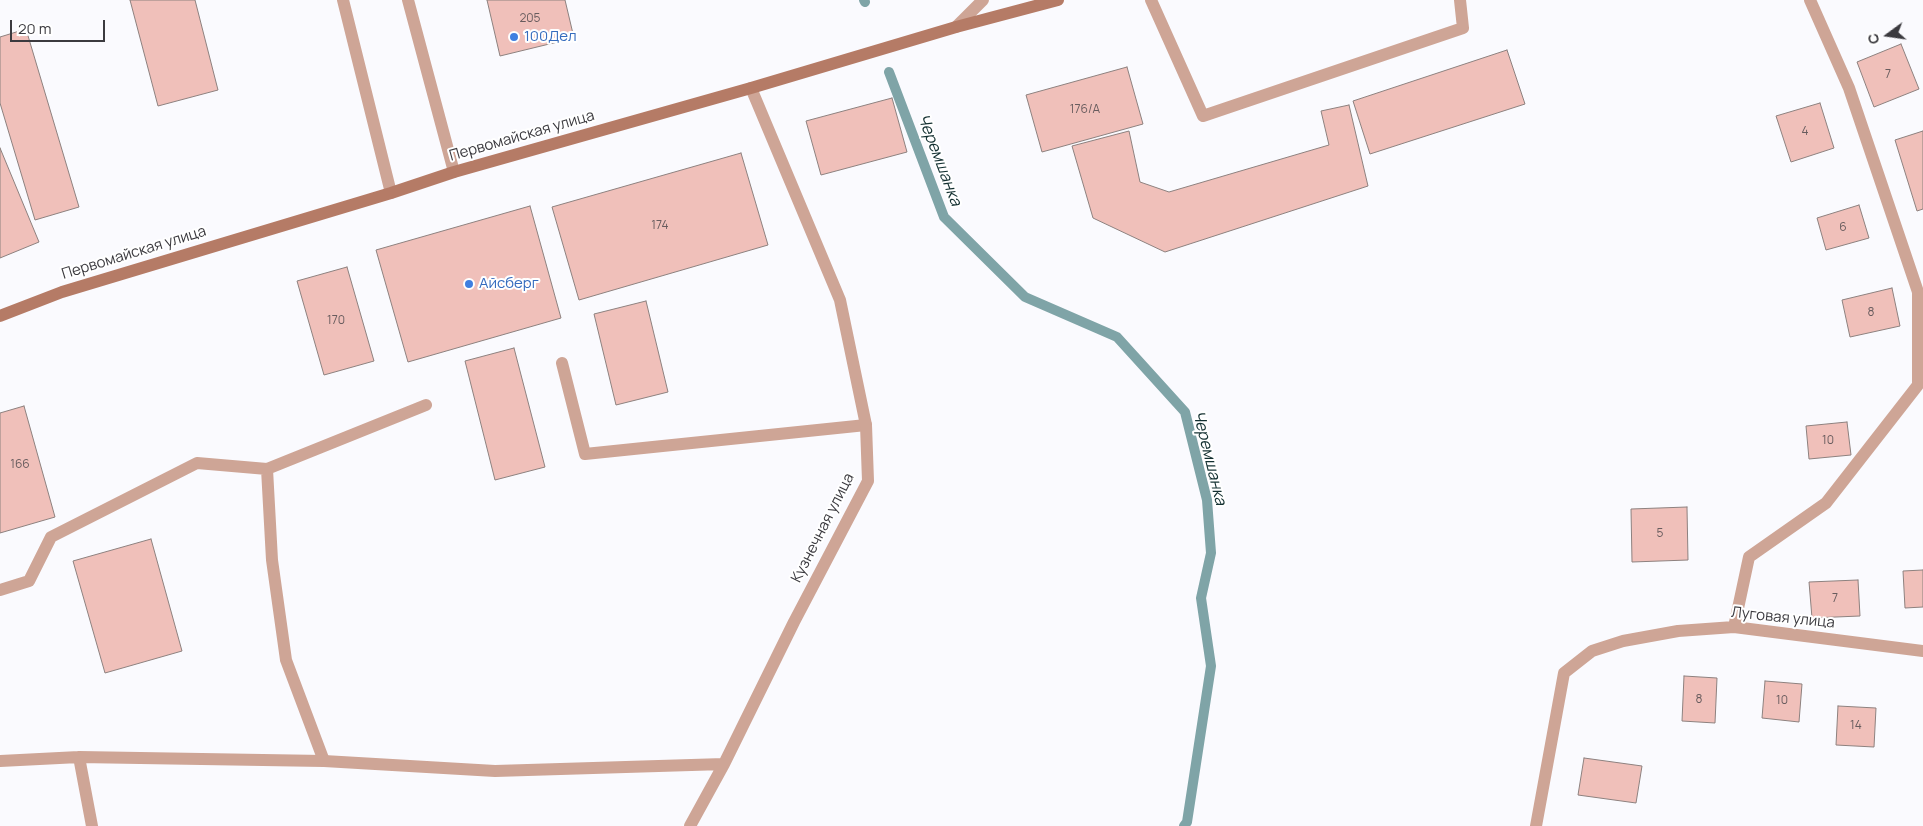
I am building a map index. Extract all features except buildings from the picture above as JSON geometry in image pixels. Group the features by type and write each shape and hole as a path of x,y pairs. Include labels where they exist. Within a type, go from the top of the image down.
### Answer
{"main road":[{"name":"Первомайская улица","path":"0,316 62,292 391,193 454,172 751,88 956,27 1058,0"}],"street":[{"path":"342,0 391,193"},
{"path":"408,0 454,172"},
{"path":"956,27 983,0"},
{"path":"1151,0 1203,116 1463,28 1460,0"},
{"path":"1734,627 1749,557 1826,503 1918,385 1920,292 1849,88 1810,0"},
{"name":"Кузнечная улица","path":"690,826 724,764 794,622 868,481 866,425 840,300 751,88"},
{"path":"562,363 585,454 866,425"},
{"path":"0,590 29,581 51,537 197,463 267,469 426,405"},
{"path":"267,469 272,560 286,660 324,761"},
{"name":"Луговая улица","path":"1536,826 1564,673 1592,651 1623,641 1678,631 1734,627 1923,651"},
{"path":"0,761 79,758 324,761 494,771 724,764"},
{"path":"79,758 92,826"}],"waterway":[{"name":"Черемшанка","path":"889,72 944,217 1025,297 1117,337 1185,412 1207,500 1211,553 1201,598 1211,666 1187,822 1184,826"}],"place":[{"name":"100Дел","path":"514,37"},
{"name":"Айсберг","path":"469,284"}]}
